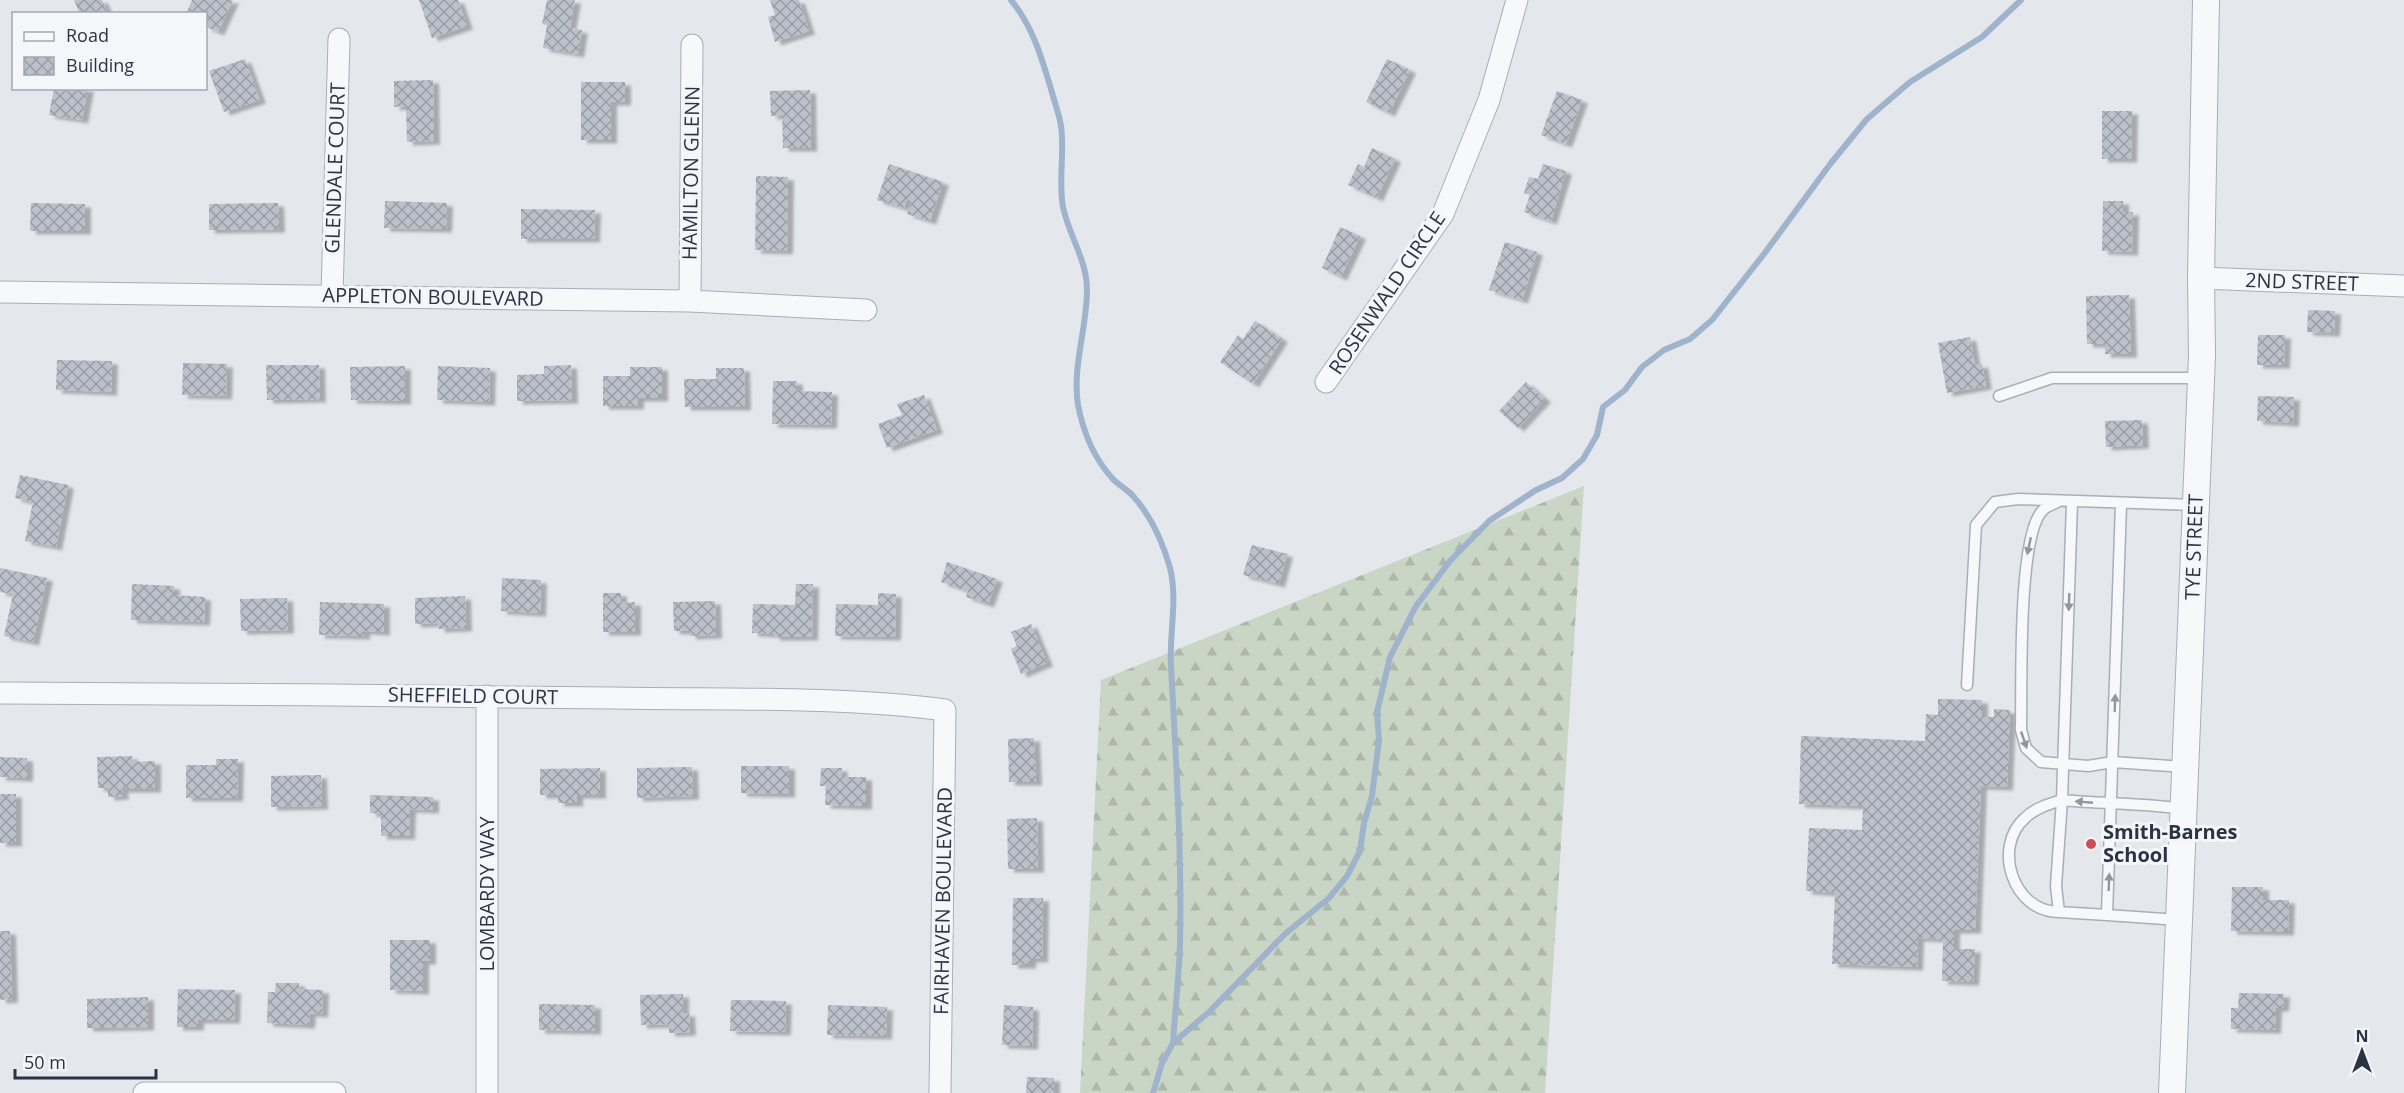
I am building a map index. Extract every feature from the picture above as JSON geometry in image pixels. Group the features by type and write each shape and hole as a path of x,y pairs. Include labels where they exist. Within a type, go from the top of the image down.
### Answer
{"street":[{"name":"ROSENWALD CIRCLE","path":"1326,382 1443,214 1489,100 1517,0"},
{"name":"TYE STREET","path":"2172,1093 2201,378 2206,0"},
{"name":"GLENDALE COURT","path":"332,296 339,39"},
{"name":"HAMILTON GLENN","path":"690,301 692,45"},
{"name":"2ND STREET","path":"2201,278 2404,285"},
{"name":"APPLETON BOULEVARD","path":"0,292 690,301 866,310"},
{"name":"SHEFFIELD COURT","path":"0,693 828,701 905,705 945,710"},
{"name":"LOMBARDY WAY","path":"487,696 487,1093"},
{"name":"FAIRHAVEN BOULEVARD","path":"940,1093 945,710"},
{"path":"144,1093 335,1093"}],"lane":[{"path":"1999,396 2052,378 2201,378"},
{"path":"1967,685 1976,525 1995,502 2018,499 2196,505"},
{"path":"2059,501 2043,510 2032,529 2026,560 2021,730 2026,748 2041,762 2088,766 2113,762 2186,767"},
{"path":"2058,912 2056,886 2064,764 2072,502"},
{"path":"2107,915 2121,504"},
{"path":"2179,920 2049,912 2024,897 2015,885 2009,867 2008,852 2014,832 2024,818 2039,807 2062,800 2146,803 2184,809"}],"green space":[{"path":"1584,486 1545,1093 1080,1093 1101,680"}],"building":[{"path":"74,0 102,0 107,12 79,12"},
{"path":"192,0 233,0 218,32 207,27 207,12 187,12"},
{"path":"419,0 458,0 467,26 432,38"},
{"path":"547,0 575,0 570,28 582,30 578,54 543,48 547,25 542,24"},
{"path":"770,0 799,0 809,31 775,42 768,17 775,15"},
{"path":"245,59 260,100 224,112 209,71"},
{"path":"1387,59 1410,70 1389,113 1366,102"},
{"path":"433,80 434,141 407,142 406,106 394,107 394,81"},
{"path":"581,82 625,82 625,102 611,102 611,140 581,140"},
{"path":"54,90 88,90 82,120 49,115"},
{"path":"810,90 811,148 783,148 782,115 771,116 770,91"},
{"path":"1557,91 1582,100 1566,144 1541,135"},
{"path":"2102,111 2132,111 2131,159 2102,159"},
{"path":"1372,148 1395,159 1377,198 1348,185 1358,164 1364,167"},
{"path":"889,164 943,182 930,221 907,214 912,201 907,199 904,208 877,200"},
{"path":"1543,164 1566,171 1551,221 1524,212 1530,195 1524,193 1529,177 1538,179"},
{"path":"756,176 788,177 787,251 755,250"},
{"path":"385,201 447,203 446,229 384,228"},
{"path":"2103,201 2123,201 2123,212 2133,212 2132,252 2102,251"},
{"path":"31,203 85,204 85,231 30,231"},
{"path":"278,203 279,229 209,230 209,204"},
{"path":"521,209 595,210 594,239 521,239"},
{"path":"1340,227 1360,236 1341,277 1322,268"},
{"path":"1505,242 1537,252 1522,300 1489,290"},
{"path":"2129,295 2131,354 2105,354 2105,344 2087,344 2086,296"},
{"path":"2308,310 2335,311 2334,333 2307,332"},
{"path":"1255,321 1282,339 1253,384 1220,362 1238,335 1243,339"},
{"path":"2258,335 2285,335 2284,365 2257,365"},
{"path":"1970,337 1975,365 1982,364 1986,386 1947,393 1938,343"},
{"path":"57,360 112,361 111,392 56,390"},
{"path":"183,363 227,364 226,396 182,395"},
{"path":"266,365 319,365 320,399 267,400"},
{"path":"571,365 572,400 517,401 517,375 544,374 544,366"},
{"path":"405,366 405,401 351,400 350,367"},
{"path":"438,366 490,368 489,402 437,400"},
{"path":"630,367 662,367 662,398 638,398 638,406 603,406 603,376 630,376"},
{"path":"716,368 744,368 745,407 685,407 684,379 716,379"},
{"path":"773,381 797,381 797,391 832,392 831,425 772,424"},
{"path":"1526,382 1545,399 1518,428 1499,411"},
{"path":"924,395 937,430 887,448 878,424 902,415 897,404"},
{"path":"2258,396 2294,397 2293,423 2257,421"},
{"path":"2142,420 2143,445 2106,447 2105,421"},
{"path":"20,475 68,485 56,547 25,541 33,502 15,498"},
{"path":"1252,545 1287,554 1279,584 1243,575"},
{"path":"947,562 997,579 988,604 966,597 968,591 941,582"},
{"path":"0,568 47,578 33,642 4,636 13,594 0,592"},
{"path":"502,578 541,580 540,613 501,611"},
{"path":"132,584 174,586 174,595 205,597 204,622 131,620"},
{"path":"796,584 813,584 812,637 774,637 774,634 752,633 753,604 795,605"},
{"path":"603,593 621,593 621,603 635,602 635,632 603,632"},
{"path":"878,593 896,594 895,637 835,636 836,604 878,605"},
{"path":"465,596 466,628 439,629 438,623 415,624 415,598"},
{"path":"287,598 288,630 241,631 240,599"},
{"path":"715,601 716,635 690,636 690,631 674,631 673,602"},
{"path":"320,602 384,604 384,632 364,631 364,636 319,635"},
{"path":"1031,624 1047,663 1021,674 1011,649 1017,646 1011,632"},
{"path":"1938,699 1982,700 1982,717 1994,717 1994,709 2010,710 2007,787 1981,786 1975,930 1954,930 1954,949 1975,949 1973,982 1942,981 1943,939 1918,938 1917,967 1832,964 1835,893 1806,891 1809,828 1862,830 1863,806 1799,804 1801,736 1925,741 1926,714 1938,715"},
{"path":"1034,738 1036,782 1009,782 1008,739"},
{"path":"132,756 132,762 155,761 155,789 122,789 123,796 108,797 108,788 98,788 97,757"},
{"path":"0,757 27,758 27,778 0,777"},
{"path":"216,759 238,759 237,798 186,798 186,765 216,765"},
{"path":"741,766 789,766 789,794 741,793"},
{"path":"692,767 693,796 637,798 637,768"},
{"path":"600,768 600,795 577,795 577,803 558,803 558,795 540,795 540,769"},
{"path":"821,768 842,768 841,777 866,777 866,806 825,805 826,786 820,786"},
{"path":"321,775 322,806 271,807 271,776"},
{"path":"0,794 16,794 16,843 0,843"},
{"path":"370,795 433,797 433,810 410,809 409,836 381,836 381,814 370,813"},
{"path":"1037,818 1038,869 1008,869 1007,819"},
{"path":"2232,887 2263,887 2263,900 2289,900 2288,932 2231,931"},
{"path":"1013,898 1043,898 1042,959 1030,959 1030,965 1012,965"},
{"path":"0,931 10,931 12,999 0,1000"},
{"path":"390,940 430,940 430,961 423,961 423,991 390,990"},
{"path":"276,983 299,983 299,989 323,990 322,1014 310,1013 309,1025 267,1023 268,992 275,992"},
{"path":"178,989 235,990 234,1020 198,1020 198,1027 177,1027"},
{"path":"2239,993 2284,994 2283,1008 2276,1008 2275,1030 2231,1029 2231,1008 2238,1008"},
{"path":"683,994 683,1013 689,1013 690,1032 669,1033 669,1024 641,1025 640,995"},
{"path":"148,997 148,1027 87,1028 87,999"},
{"path":"731,1000 786,1001 785,1032 730,1031"},
{"path":"539,1004 595,1005 595,1031 539,1030"},
{"path":"828,1005 887,1007 886,1036 827,1035"},
{"path":"1004,1005 1033,1007 1032,1046 1002,1045"},
{"path":"1027,1077 1054,1078 1054,1093 1026,1093"}],"waterway":[{"path":"1011,0 1036,42 1061,126 1063,207 1084,268 1087,290 1077,376 1080,415 1090,444 1100,462 1114,480 1133,496 1151,521 1164,549 1172,580 1171,666 1180,875 1179,957 1173,1043"},
{"path":"1153,1093 1162,1063 1173,1043 1209,1012 1285,934 1329,898 1347,876 1360,851 1364,823 1372,796 1379,740 1377,712 1390,657 1416,606 1450,561 1489,521 1536,490 1562,478 1583,459 1597,435 1603,407 1625,390 1642,367 1664,350 1690,339 1712,320 1867,119 1910,82 1982,37 2021,0"}],"place":[{"name":"Smith-Barnes School","path":"2091,844"}]}
